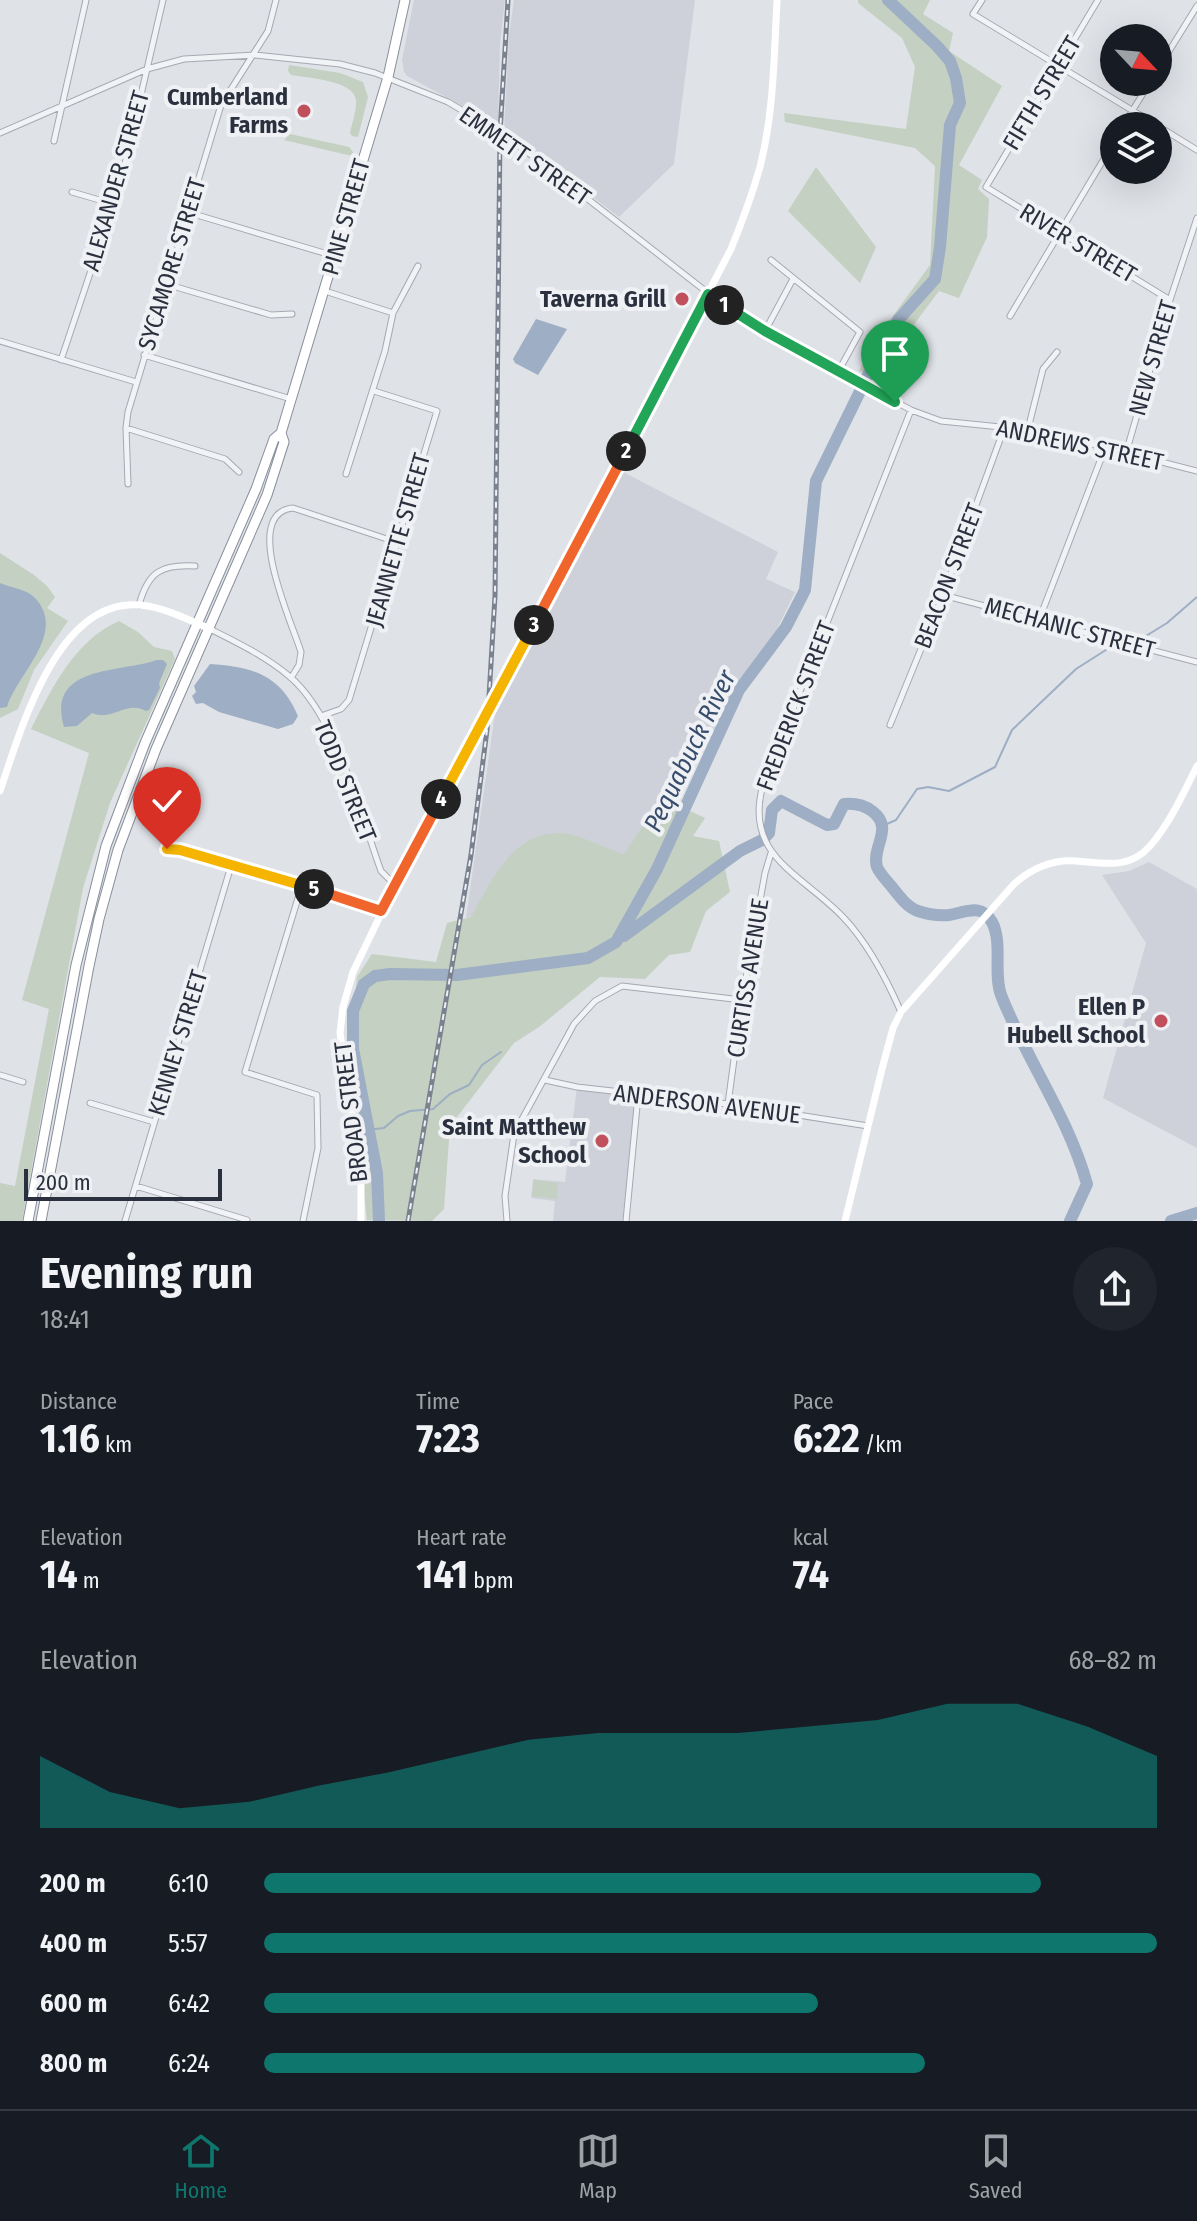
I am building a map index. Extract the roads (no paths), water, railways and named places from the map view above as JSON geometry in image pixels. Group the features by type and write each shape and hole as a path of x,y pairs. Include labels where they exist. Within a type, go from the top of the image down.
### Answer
{"highway":[{"name":"PINE STREET","path":"28,1221 76,965 95,881 131,776 256,489 274,439 281,433 388,77 405,0"},
{"name":"PINE STREET","path":"41,1221 89,966 108,885 143,781 274,475 284,442 281,433"}],"main road":[{"name":"BROAD STREET","path":"361,1221 361,1178 340,1033 343,1007 353,972 381,911 566,566 736,237 760,165 772,94 777,0"},
{"path":"0,791 39,690 63,645 86,620 112,608 139,605 150,606 210,629"},
{"path":"845,1221 893,1028 901,1012 1028,872 1048,864 1075,861 1117,865 1138,857 1150,847 1165,825 1197,766"}],"street":[{"path":"54,141 86,0"},
{"name":"ALEXANDER STREET","path":"61,360 128,156 163,0"},
{"name":"SYCAMORE STREET","path":"128,484 126,428 136,382 187,212 221,105 268,31 276,0"},
{"path":"982,0 973,14 1058,66 1133,111 1142,96"},
{"name":"FIFTH STREET","path":"986,187 1098,0"},
{"path":"1172,46 1197,6"},
{"name":"EMMETT STREET","path":"0,133 147,69 195,58 255,55 340,64 388,77 448,102 500,133 708,294"},
{"path":"1172,135 1197,150"},
{"path":"1010,316 1100,165"},
{"name":"RIVER STREET","path":"986,187 1170,300"},
{"path":"72,192 113,204"},
{"path":"187,212 335,256"},
{"name":"NEW STREET","path":"1126,453 1197,218"},
{"path":"771,260 860,332 838,372"},
{"path":"346,474 374,391 393,313 418,266"},
{"path":"765,331 793,279"},
{"path":"166,284 271,315 292,314"},
{"path":"325,291 393,313"},
{"name":"ANDREWS STREET","path":"708,294 765,331 838,372 911,410 941,421 1028,429 1197,471"},
{"path":"0,341 136,382"},
{"path":"1028,429 1043,369 1057,352"},
{"path":"144,355 292,399"},
{"name":"JEANNETTE STREET","path":"321,716 341,709 349,700 437,411 374,391"},
{"name":"FREDERICK STREET","path":"901,1012 879,969 844,918 771,853 760,831 759,801 911,410"},
{"name":"BEACON STREET","path":"890,725 943,595 1005,426"},
{"path":"126,428 225,459 239,472"},
{"path":"1039,620 1102,456 1100,447"},
{"path":"291,678 299,665 301,652 273,570 269,548 271,527 277,515 283,509 293,508 396,542"},
{"path":"139,605 145,583 155,574 176,565 195,566"},
{"name":"MECHANIC STREET","path":"943,595 1197,662"},
{"name":"TODD STREET","path":"210,629 253,650 291,678 321,716 340,758 381,871 395,885"},
{"path":"167,849 302,885 381,911"},
{"name":"CURTISS AVENUE","path":"728,1104 742,1000 771,853"},
{"name":"KENNEY STREET","path":"125,1221 231,866"},
{"path":"302,885 245,1072 317,1095 318,1148 303,1221"},
{"path":"507,1221 505,1196 517,1126 574,1024 595,1001 622,986 742,1000"},
{"path":"0,1075 23,1082"},
{"name":"ANDERSON AVENUE","path":"545,1080 638,1096 728,1104 869,1126"},
{"path":"626,1221 638,1096"},
{"path":"90,1103 154,1122"},
{"path":"136,1186 247,1220"}],"water":[{"path":"536,319 567,329 538,375 513,359"},
{"path":"0,583 32,595 44,611 46,625 37,654 7,707 0,708"},
{"path":"157,660 167,664 149,710 132,708 106,715 92,713 77,726 64,727 61,707 66,692 75,682 90,675"},
{"path":"210,664 239,667 273,682 283,691 298,716 293,724 278,729 219,712 203,703 196,704 192,696 196,692 194,686"}],"waterway":[{"name":"Pequabuck River","path":"379,1221 377,1173 353,1049 353,1011 364,984 375,976 390,974 457,975 588,958 616,942 657,869 739,690 786,627 805,590 816,481 899,319 935,279 950,125 960,103 956,78 950,61 937,46 888,0"},
{"path":"1141,639 1167,623 1197,597"},
{"path":"882,826 896,820 917,789 928,787 949,791 995,767 1012,730 1076,669 1109,648"},
{"path":"624,936 740,851 762,840 769,833 772,810 781,801 827,825 834,824 844,804 869,809 882,824 877,867 907,904 918,911 937,915 978,910 992,922 997,939 1001,995 1069,1135 1087,1184 1070,1221"},
{"path":"367,1130 384,1128 410,1111 433,1109 450,1094 469,1085 482,1065 501,1052"},
{"path":"1171,1221 1197,1213"}],"railway":[{"path":"408,1221 471,855 487,730 495,596 500,133 508,0"}],"place":[{"name":"Cumberland Farms","path":"304,111"},
{"name":"Taverna Grill","path":"682,299"},
{"name":"Ellen P Hubell School","path":"1161,1021"},
{"name":"Saint Matthew School","path":"602,1141"}]}
